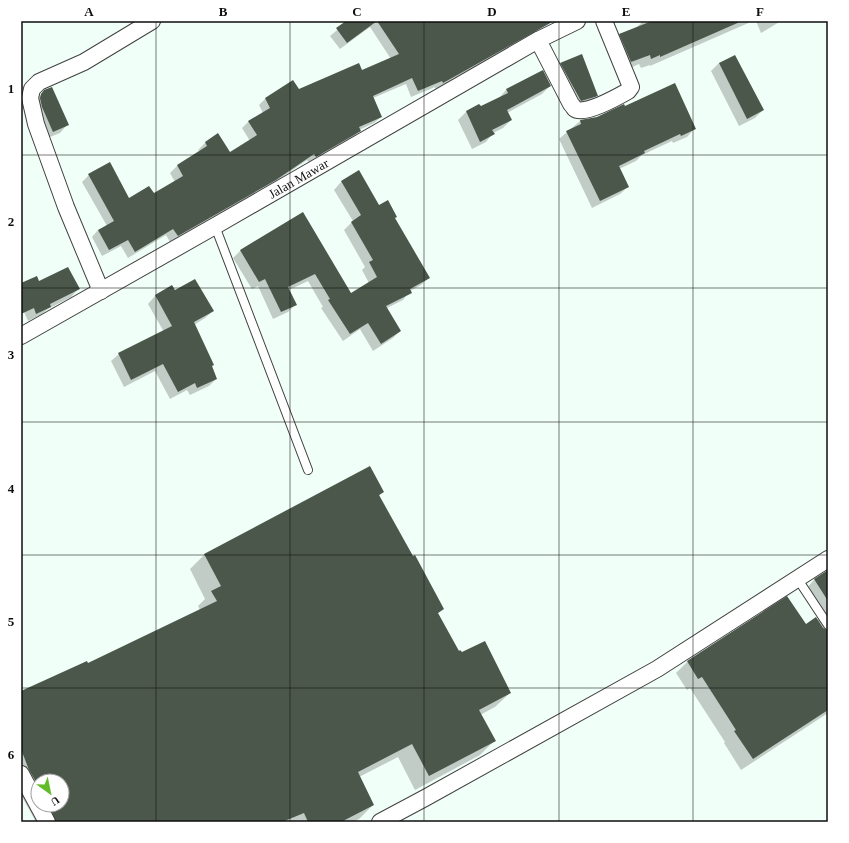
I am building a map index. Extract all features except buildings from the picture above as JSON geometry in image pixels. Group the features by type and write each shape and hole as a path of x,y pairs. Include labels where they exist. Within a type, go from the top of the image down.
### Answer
{"street":[{"path":"101,291 66,207 36,124 30,98 32,89 39,82 84,62 152,21"},
{"name":"Jalan Mawar","path":"21,336 216,226 538,40 576,21"},
{"path":"538,40 571,104 576,110 581,111 590,109 628,92 631,87 604,21"},
{"path":"380,822 426,798 656,669 828,559"},
{"path":"21,774 47,822"}],"lane":[{"path":"216,226 308,470"},
{"path":"797,578 828,625"}]}
